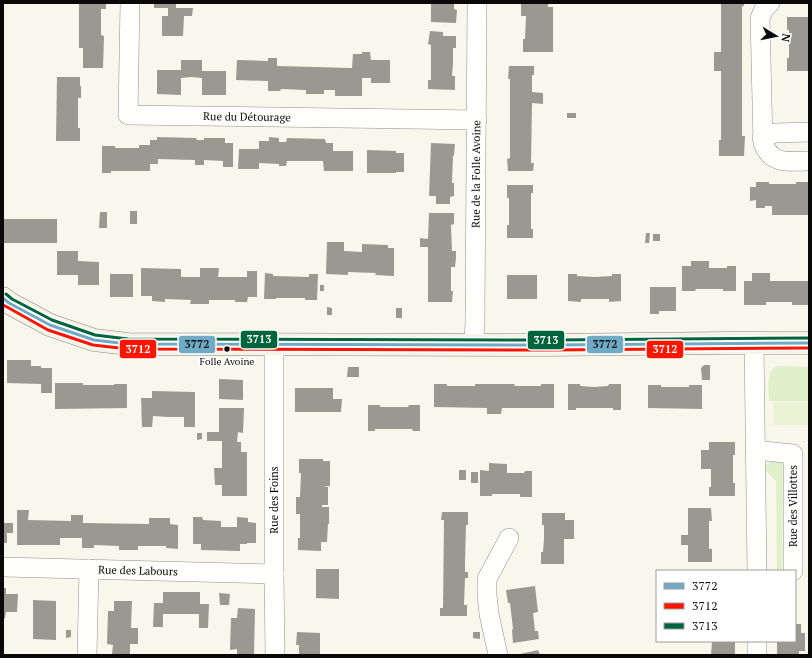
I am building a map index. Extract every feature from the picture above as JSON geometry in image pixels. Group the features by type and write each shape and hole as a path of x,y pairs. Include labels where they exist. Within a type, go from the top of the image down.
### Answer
{"street":[{"name":"Rue du Détourage","path":"130,3 128,115 477,120"},
{"name":"Rue de la Folle Avoine","path":"474,344 477,3"},
{"path":"770,3 764,9 760,18 762,138 764,148 773,158 785,161 809,161"},
{"path":"762,138 775,133 809,132"},
{"path":"3,298 9,303 50,325 94,340 128,344 809,343"},
{"path":"754,343 757,570"},
{"name":"Rue des Foins","path":"274,344 275,655"},
{"name":"Rue des Villottes","path":"755,450 792,454 793,570"},
{"path":"498,655 489,614 487,579 509,538"},
{"name":"Rue des Labours","path":"3,567 274,574"},
{"path":"87,655 89,569"},
{"path":"757,642 757,655"}],"green space":[{"path":"778,366 809,367 809,401 769,401 769,375 774,368"},
{"path":"773,402 809,402 809,425 774,425"},
{"path":"771,461 784,462 789,473 783,473 782,570 777,570 776,481 765,470 765,466"}],"building":[{"path":"79,3 106,3 106,9 101,9 101,35 104,36 103,68 83,68 83,48 79,48"},
{"path":"154,3 176,3 176,8 193,8 192,16 184,16 183,36 162,36 162,16 168,16 168,8 154,8"},
{"path":"431,3 454,3 454,9 457,10 456,23 431,22"},
{"path":"521,3 548,3 548,7 553,7 553,52 523,52 526,16 521,16"},
{"path":"721,3 744,3 744,6 742,6 742,136 745,136 744,156 719,156 719,140 721,140 721,71 714,71 714,52 721,52"},
{"path":"787,17 809,17 809,71 787,71 787,58 789,58 789,30 787,30"},
{"path":"430,31 443,32 443,36 456,36 456,48 453,48 452,76 455,76 455,90 428,89 428,80 431,80 431,45 428,44"},
{"path":"362,52 370,52 371,60 390,60 390,83 371,83 371,78 362,78 362,96 335,96 335,90 324,90 324,94 306,94 306,90 281,89 280,91 268,91 268,81 236,80 237,60 268,61 268,58 277,58 277,66 352,68 353,54 362,54"},
{"path":"181,60 202,60 202,71 226,71 226,95 202,95 202,78 191,77 181,78 181,95 157,94 157,70 181,70"},
{"path":"509,66 534,66 534,75 532,75 532,92 543,93 543,104 532,103 531,163 534,163 533,171 508,171 507,159 510,158"},
{"path":"57,77 80,77 81,98 78,98 78,128 80,128 80,141 56,141"},
{"path":"567,113 576,113 576,118 567,118"},
{"path":"157,137 196,138 197,140 204,140 204,138 225,138 225,143 233,143 233,167 223,167 223,161 204,160 204,165 195,165 195,160 158,159 158,164 150,164 150,171 111,171 111,173 102,173 102,146 115,146 115,148 139,148 139,145 150,145 150,140 157,140"},
{"path":"269,137 279,138 279,142 286,142 287,138 325,139 326,143 333,143 333,151 353,151 353,171 324,171 323,161 287,161 286,166 279,166 279,164 259,163 259,169 238,169 239,149 259,149 259,141 269,141"},
{"path":"431,143 455,144 452,183 454,183 454,196 450,197 450,204 436,204 436,196 429,196"},
{"path":"367,150 396,151 396,153 404,153 404,172 367,173"},
{"path":"756,182 769,182 769,184 796,184 796,182 809,182 809,215 772,215 772,206 756,208 756,200 750,201 750,187 756,187"},
{"path":"507,185 533,185 533,193 531,193 531,229 533,229 533,238 507,238 507,225 509,225 509,198 507,198"},
{"path":"130,211 137,211 137,224 130,224"},
{"path":"100,212 107,212 107,228 99,228"},
{"path":"429,213 454,213 454,224 451,225 452,251 456,251 456,258 455,267 451,267 451,291 453,291 452,302 428,302 428,247 420,247 420,238 428,239"},
{"path":"3,219 57,219 57,243 3,243"},
{"path":"646,233 650,233 649,243 645,243"},
{"path":"653,234 660,234 660,241 653,241"},
{"path":"327,242 344,242 344,251 362,252 362,244 388,245 388,248 394,248 394,276 375,275 376,273 348,272 348,275 326,274"},
{"path":"57,251 78,251 78,261 99,262 99,285 78,285 78,275 57,275"},
{"path":"691,261 709,261 709,268 727,268 727,266 736,266 736,291 723,291 723,289 696,289 695,291 682,291 682,266 691,266"},
{"path":"141,268 181,269 181,277 200,277 200,268 219,268 218,277 247,277 247,271 257,271 257,297 248,297 247,302 235,302 235,300 209,300 209,304 190,304 191,300 165,299 165,302 152,301 152,296 141,296"},
{"path":"265,273 273,274 273,276 309,277 309,274 318,274 317,300 305,300 305,298 264,299"},
{"path":"752,273 770,273 770,281 809,281 809,305 792,305 792,302 766,302 766,305 744,305 744,281 752,281"},
{"path":"110,274 133,274 133,297 110,297"},
{"path":"568,274 595,277 621,274 621,301 609,302 609,299 581,299 581,302 568,301"},
{"path":"507,275 537,275 537,299 507,299"},
{"path":"320,285 324,285 324,291 320,291"},
{"path":"650,287 676,287 676,311 659,311 659,314 650,314"},
{"path":"327,307 332,308 332,315 327,315"},
{"path":"396,308 402,308 402,318 396,318"},
{"path":"7,360 31,360 31,366 52,368 52,393 41,393 41,384 7,383"},
{"path":"704,365 710,365 710,380 702,380 701,368"},
{"path":"348,367 359,367 359,377 347,377"},
{"path":"219,379 243,380 243,400 219,399"},
{"path":"55,383 83,383 83,385 127,384 127,408 55,409"},
{"path":"434,384 447,384 447,386 515,384 514,386 541,386 541,384 554,384 554,408 502,408 501,414 487,414 487,408 434,407"},
{"path":"568,384 580,384 580,386 594,387 608,386 609,384 621,384 621,410 613,410 613,408 576,408 576,410 568,410"},
{"path":"648,385 661,385 661,387 689,387 689,385 702,385 702,409 648,408"},
{"path":"295,388 333,388 333,399 342,399 341,412 295,412"},
{"path":"152,391 195,392 195,427 184,427 184,417 153,416 152,427 142,427 141,398 152,398"},
{"path":"368,405 380,405 380,407 408,407 409,405 420,405 420,431 413,431 412,429 375,429 375,431 368,431"},
{"path":"219,408 244,408 243,433 238,432 237,442 241,442 241,452 247,452 247,496 222,496 222,485 215,485 214,468 222,468 222,441 207,441 207,432 219,432"},
{"path":"197,433 202,433 202,439 197,440"},
{"path":"709,442 735,442 735,455 733,455 733,483 735,483 735,496 709,496 709,487 711,487 711,469 701,469 701,450 709,450"},
{"path":"299,459 323,459 323,461 330,461 330,486 323,486 328,487 328,505 322,505 322,507 329,507 329,524 327,542 321,542 321,551 298,550 298,538 300,538 300,514 296,514 296,497 300,497 301,473 299,473"},
{"path":"489,463 507,464 507,473 524,473 525,471 532,471 532,497 520,497 520,494 492,494 492,496 480,496 480,470 489,471"},
{"path":"459,470 466,470 466,480 459,480"},
{"path":"471,472 478,472 478,483 471,483"},
{"path":"688,508 711,508 712,521 709,521 709,549 712,549 712,562 688,562 688,545 681,545 681,535 688,535"},
{"path":"17,510 29,510 28,520 71,521 71,515 83,515 83,523 149,524 149,518 170,518 170,524 178,525 178,549 166,548 166,546 138,546 138,550 119,550 119,546 94,545 94,548 82,548 82,538 60,538 60,545 17,545"},
{"path":"442,512 468,512 468,525 466,525 465,572 468,572 468,578 465,578 464,605 467,605 467,616 440,616 440,608 443,608 444,520 441,520"},
{"path":"542,513 565,513 565,520 574,520 574,539 564,539 564,564 541,564 541,552 543,552 544,539"},
{"path":"193,517 202,517 203,520 221,521 221,527 237,527 237,517 248,518 248,522 256,523 256,543 240,544 240,551 201,550 201,544 193,544"},
{"path":"3,523 13,523 13,533 7,533 7,543 3,543"},
{"path":"316,569 339,569 339,599 316,598"},
{"path":"535,586 538,612 533,613 535,631 538,631 539,639 513,643 510,603 508,603 506,590"},
{"path":"3,588 6,588 6,594 18,594 17,612 6,612 5,618 3,619"},
{"path":"163,592 200,592 200,604 209,604 208,628 199,628 199,614 163,614 163,627 153,627 154,603 163,603"},
{"path":"219,593 230,594 229,605 220,605"},
{"path":"33,600 56,601 56,640 33,639"},
{"path":"114,601 132,601 131,628 138,628 138,644 130,644 130,655 112,654 113,645 107,644 108,611 114,611"},
{"path":"238,608 255,609 254,655 237,655 237,649 230,650 231,618 237,618"},
{"path":"796,624 801,624 801,633 805,633 805,651 799,651 799,655 777,655 777,642 796,642"},
{"path":"66,630 71,630 71,637 66,638"},
{"path":"297,632 320,633 320,655 299,655 299,645 296,645"},
{"path":"473,632 480,632 480,639 473,638"},
{"path":"712,642 735,642 735,655 711,655"},
{"path":"538,650 540,655 520,655 520,654"}],"transit line":[{"name":"3713","path":"6,294 12,299 52,320 95,335 128,339 550,340 809,338"},
{"name":"3772","path":"3,298 9,303 50,325 94,340 128,344 550,345 809,343"},
{"name":"3712","path":"3,305 48,330 93,345 128,349 550,350 809,348"}],"place":[{"name":"Folle Avoine","path":"227,349"}]}
